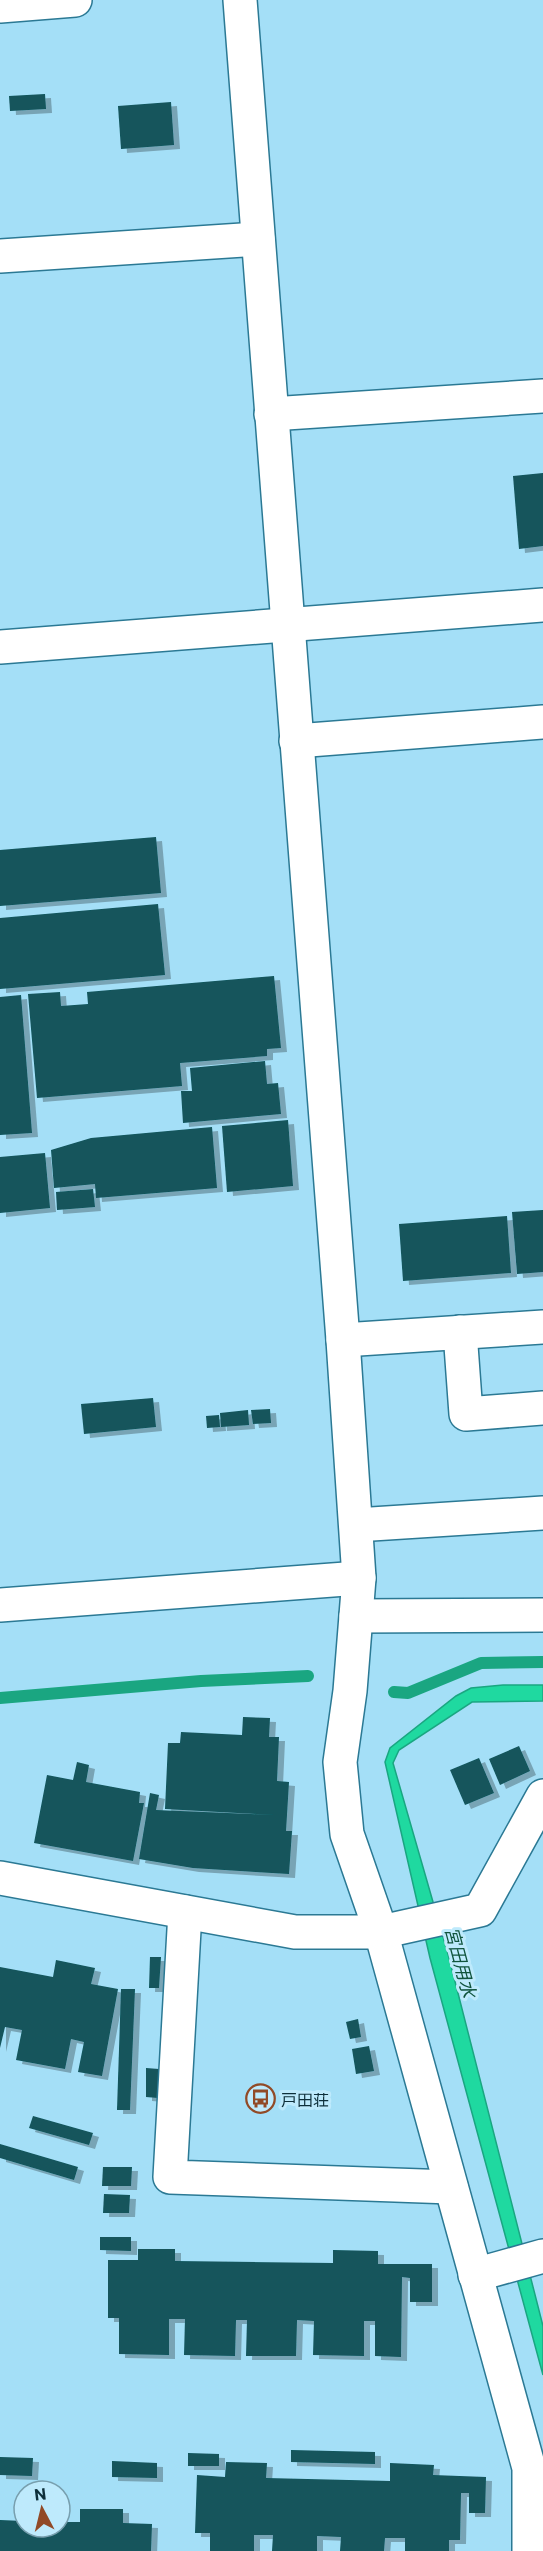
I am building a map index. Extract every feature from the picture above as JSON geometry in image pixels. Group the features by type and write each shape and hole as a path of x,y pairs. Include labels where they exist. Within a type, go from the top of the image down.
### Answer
{"street":[{"path":"0,6 75,0"},
{"path":"240,0 344,1340 356,1525 359,1578 350,1691 340,1762 347,1834 395,1929 451,2187 515,2264 529,2468 529,2551"},
{"path":"0,256 258,239"},
{"path":"272,414 543,396"},
{"path":"0,647 543,605"},
{"path":"296,741 543,722"},
{"path":"344,1340 543,1327"},
{"path":"460,1332 466,1414 543,1407"},
{"path":"356,1525 543,1513"},
{"path":"0,1605 359,1578"},
{"path":"356,1616 543,1615"},
{"path":"0,1878 295,1932 395,1929 449,1919 480,1910 543,1796"},
{"path":"184,1912 170,2177 451,2187"}],"shaded area":[{"path":"543,1685 543,1701 472,1702 399,1750 393,1763 448,1954 543,2326 543,2375 430,1958 385,1762 390,1748 456,1696 471,1688"}],"building":[{"path":"45,94 46,109 10,111 9,96"},
{"path":"171,102 174,145 121,149 118,106"},
{"path":"543,473 543,546 519,549 513,476"},
{"path":"156,837 161,893 0,906 0,850"},
{"path":"158,904 165,975 0,989 0,918"},
{"path":"274,976 281,1048 267,1049 267,1056 180,1063 182,1086 37,1098 28,994 60,992 61,1006 88,1004 87,992"},
{"path":"21,995 32,1133 0,1135 0,997"},
{"path":"265,1061 267,1084 278,1083 281,1114 183,1123 181,1091 192,1091 190,1068"},
{"path":"288,1120 293,1186 227,1192 222,1126"},
{"path":"212,1127 217,1188 96,1198 95,1184 54,1188 51,1150 91,1138"},
{"path":"45,1153 50,1208 0,1213 0,1157"},
{"path":"93,1189 95,1207 57,1210 56,1192"},
{"path":"543,1210 543,1272 517,1274 512,1212"},
{"path":"507,1216 511,1273 403,1281 399,1224"},
{"path":"153,1398 156,1427 84,1434 81,1404"},
{"path":"270,1409 271,1423 253,1424 251,1410"},
{"path":"248,1410 249,1425 221,1427 220,1413"},
{"path":"219,1415 220,1427 207,1428 206,1416"},
{"path":"243,1717 270,1718 269,1737 279,1737 277,1781 289,1782 286,1831 292,1831 289,1874 193,1868 139,1859 150,1793 159,1795 156,1810 277,1815 165,1809 168,1743 180,1743 181,1732 242,1735"},
{"path":"519,1746 530,1771 500,1785 489,1759"},
{"path":"479,1758 494,1793 465,1805 450,1770"},
{"path":"77,1762 89,1765 86,1782 140,1792 139,1803 144,1803 133,1861 34,1843 47,1775 73,1780"},
{"path":"150,1957 161,1957 159,1988 149,1988"},
{"path":"56,1960 95,1968 91,1984 118,1989 102,2076 78,2072 84,2042 71,2039 65,2069 16,2060 22,2030 5,2027 0,2048 0,1967 53,1977"},
{"path":"121,1989 135,1989 130,2110 117,2110"},
{"path":"358,2019 361,2037 350,2039 346,2022"},
{"path":"369,2046 374,2071 356,2074 352,2049"},
{"path":"146,2068 159,2069 158,2098 146,2097"},
{"path":"33,2116 93,2133 89,2145 29,2128"},
{"path":"0,2144 78,2167 74,2180 0,2158"},
{"path":"103,2167 132,2167 131,2186 102,2186"},
{"path":"104,2194 130,2195 129,2213 103,2213"},
{"path":"100,2237 131,2237 131,2251 100,2250"},
{"path":"138,2249 175,2249 175,2261 333,2263 333,2250 378,2251 378,2264 432,2264 432,2302 410,2302 410,2278 402,2277 401,2357 375,2356 375,2321 364,2321 364,2356 313,2355 314,2321 297,2320 296,2356 246,2356 247,2320 236,2320 235,2356 184,2355 185,2319 169,2319 169,2355 119,2354 119,2318 108,2318 108,2260 138,2260"},
{"path":"291,2450 375,2452 375,2464 291,2462"},
{"path":"188,2453 219,2454 219,2466 188,2466"},
{"path":"0,2457 33,2458 32,2476 0,2475"},
{"path":"112,2461 157,2463 157,2478 112,2477"},
{"path":"226,2462 267,2463 266,2478 390,2481 390,2463 434,2465 433,2475 486,2477 485,2513 469,2513 469,2493 461,2493 460,2540 449,2540 449,2551 405,2551 405,2538 385,2538 384,2551 340,2551 341,2537 317,2536 317,2551 272,2551 273,2535 254,2535 254,2551 210,2551 210,2533 195,2533 197,2475 225,2477"},
{"path":"80,2509 123,2509 123,2523 152,2524 151,2551 0,2551 0,2520 12,2520 12,2539 72,2539 72,2522 80,2522"}],"waterway":[{"path":"394,1692 408,1693 481,1663 543,1662"},
{"path":"0,1698 201,1681 308,1676"}],"place":[{"name":"戸田荘","path":"260,2099"}],"water label":[{"name":"宮田用水","path":"461,1962"}]}
